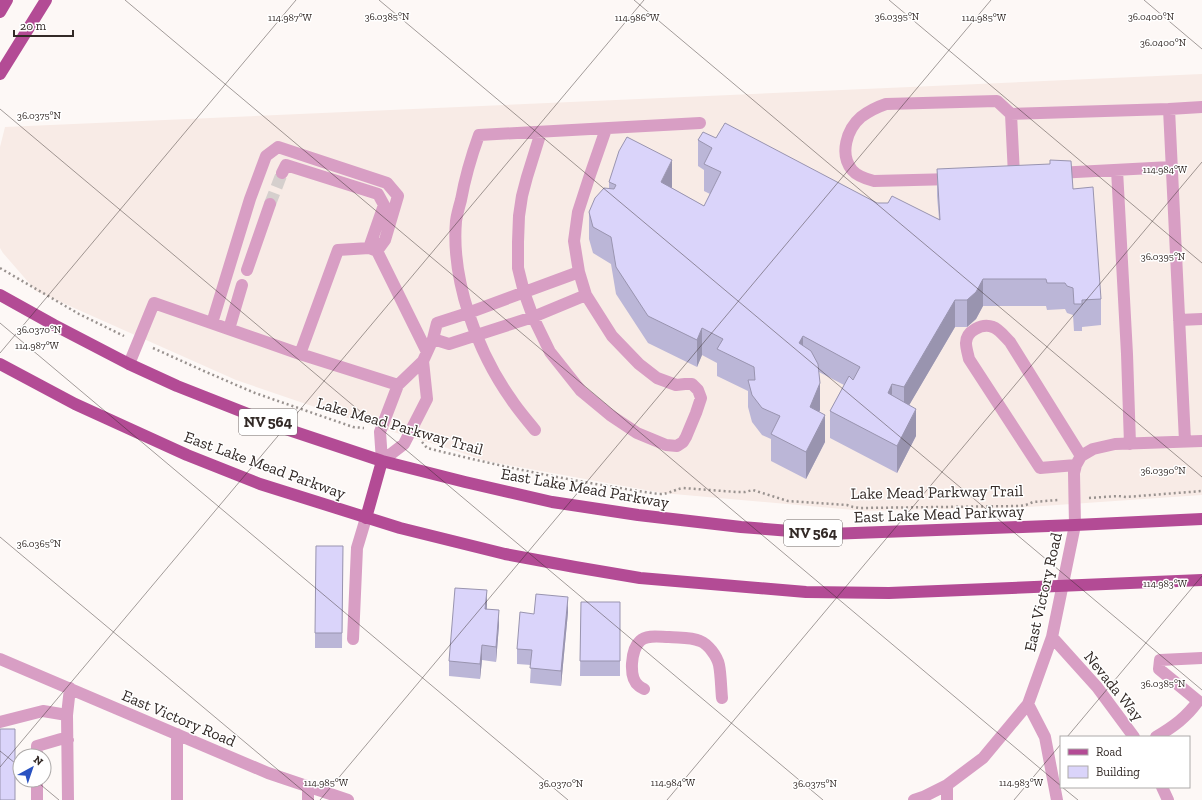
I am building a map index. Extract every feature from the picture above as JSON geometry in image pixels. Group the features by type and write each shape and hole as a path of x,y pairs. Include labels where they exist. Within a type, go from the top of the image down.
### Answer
{"main road":[{"path":"0,12 7,0"},
{"path":"0,74 46,0"},
{"name":"East Lake Mead Parkway","path":"0,295 129,364 177,386 286,429 382,461 552,502 638,515 782,531 828,534 1075,526 1202,519"},
{"name":"East Lake Mead Parkway","path":"0,364 75,404 187,455 260,484 400,528 505,554 640,578 806,592 889,593 1063,587 1202,580"},
{"path":"366,518 382,461"}],"street":[{"path":"963,178 874,181 862,178 852,170 846,159 845,147 852,127 873,109 886,104 997,101 1011,114 1014,175"},
{"path":"1011,114 1202,107"},
{"path":"1169,109 1185,441"},
{"path":"534,430 506,392 488,358 468,313 462,290 456,256 456,220 478,135 700,123"},
{"path":"541,132 527,177 519,216 518,268 524,292 533,317 550,352 581,391 610,415 637,433 666,445 677,446 683,442 686,437 696,413 701,398 698,390 692,384 676,385 657,378 639,364 612,336 586,295 579,272 574,241 578,212 606,129"},
{"path":"212,323 250,199 266,156 278,147 387,183 398,196 385,240 373,250 338,250 300,354"},
{"path":"282,173 286,165 378,194 384,205 373,250 425,357 427,399 404,444 382,461"},
{"path":"1046,174 1171,167"},
{"path":"1117,170 1127,354 1130,444"},
{"path":"999,176 1030,174"},
{"path":"247,270 270,204"},
{"path":"382,461 380,432 398,385 425,357 433,339 436,323 468,313 579,272"},
{"path":"229,329 242,285"},
{"path":"433,339 449,344 477,336 533,317 586,295"},
{"path":"129,364 154,303 300,354 398,385"},
{"path":"1179,320 1202,319"},
{"path":"1078,460 1010,342 994,327 983,326 975,329 969,335 966,342 969,359 1040,468 1078,460 1093,449 1101,446 1202,440"},
{"name":"East Victory Road","path":"914,800 947,785 983,758 1028,704 1052,637 1063,587 1075,526 1074,473 1078,460"},
{"path":"353,639 357,548 366,518"},
{"path":"644,689 638,686 635,682 632,670 633,651 639,641 644,637 653,636 693,639 699,640 712,652 718,664 722,698"},
{"name":"Nevada Way","path":"1052,637 1097,687 1133,736"},
{"path":"1158,736 1180,721 1191,711 1198,701 1159,670 1160,660 1202,658"},
{"name":"East Victory Road","path":"0,659 268,773 348,800"},
{"path":"68,800 67,715 70,688"},
{"path":"1028,704 1044,737 1056,800"},
{"path":"0,722 43,711 67,715"},
{"path":"177,734 177,800"},
{"path":"37,748 37,746 61,739 68,740"},
{"path":"947,785 947,800"},
{"path":"308,787 308,800"},
{"path":"37,788 37,800"},
{"path":"1162,788 1168,800"}],"path":[{"name":"Lake Mead Parkway Trail","path":"0,268 79,314 206,372 255,393 353,427 362,427 380,432"},
{"name":"Lake Mead Parkway Trail","path":"407,438 422,442 427,448 487,463 547,476 659,494 667,494 683,488 737,492 753,490 788,501 847,505 853,508 1020,506 1033,502 1202,492"}],"shaded area":[{"path":"1202,74 1202,495 1028,507 865,511 662,493 486,461 353,420 236,380 36,291 0,248 0,147 5,127"}],"building":[{"path":"725,123 877,203 888,203 892,196 940,220 937,169 1050,164 1050,160 1071,161 1073,189 1093,187 1101,299 1082,300 1082,304 1074,304 1073,288 1067,286 1065,283 1047,283 1046,279 983,279 976,292 967,300 955,300 904,387 892,384 888,393 916,409 897,446 830,411 849,376 853,380 860,367 803,336 799,343 811,351 818,364 820,383 810,407 825,415 806,452 771,434 780,416 762,408 752,395 748,380 755,380 754,367 717,349 723,339 702,328 697,340 648,316 616,267 611,237 593,227 589,212 595,198 604,188 614,189 616,185 609,182 619,151 627,137 672,160 661,182 704,206 721,172 704,164 712,148 698,140 703,132 716,138"},
{"path":"316,546 343,546 342,633 315,633"},
{"path":"455,588 487,590 485,609 499,610 496,647 482,645 480,664 449,661"},
{"path":"536,594 568,597 561,671 530,668 532,650 517,649 520,612 534,614"},
{"path":"581,602 620,602 620,661 580,661"},
{"path":"0,729 15,729 15,748 12,748 12,788 15,788 15,800 0,800"}],"tunnel":[{"path":"270,204 282,173"}]}
